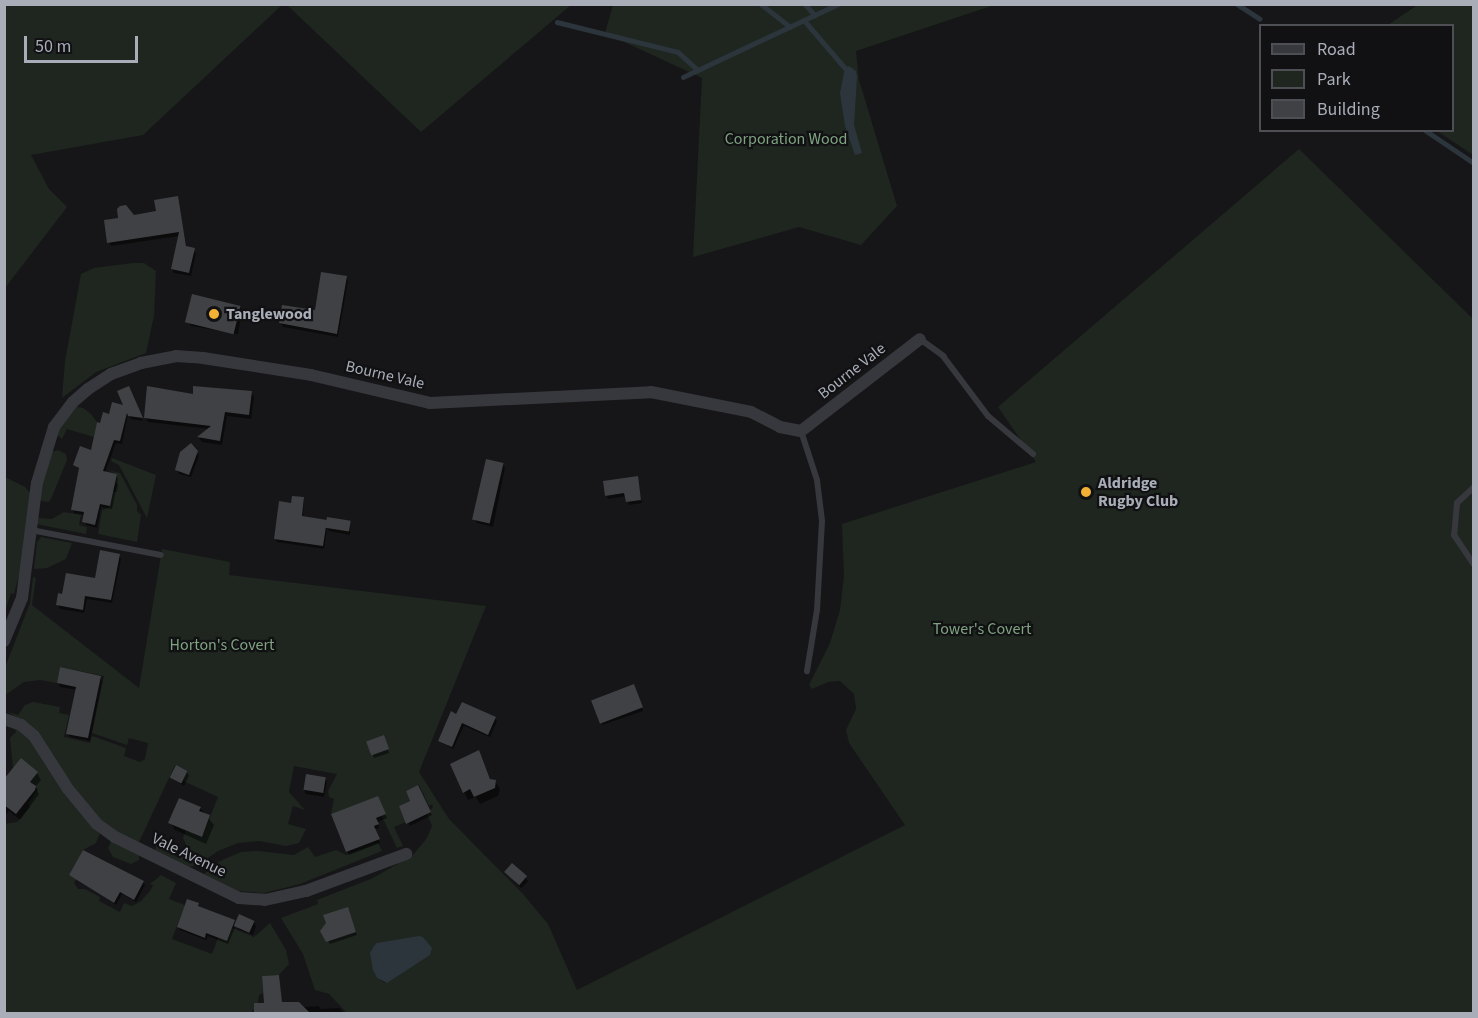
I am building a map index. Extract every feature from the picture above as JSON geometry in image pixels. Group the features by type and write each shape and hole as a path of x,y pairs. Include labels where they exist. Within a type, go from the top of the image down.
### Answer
{"street":[{"name":"Bourne Vale","path":"4,641 22,598 37,483 49,438 59,418 73,402 100,381 155,358 203,358 311,375 430,402 651,392 751,412 780,427 801,431 920,339"},
{"name":"Vale Avenue","path":"4,719 21,725 34,736 68,789 97,824 115,837 239,898 265,900 306,891 406,854"}],"lane":[{"path":"920,339 943,356 988,416 1033,454"},
{"path":"801,431 817,480 822,521 818,610 807,671"},
{"path":"1473,487 1457,503 1454,535 1473,565"},
{"path":"31,530 161,555"}],"green space":[{"path":"5,4 282,5 143,135 31,155 49,189 67,207 5,288"},
{"path":"1419,4 1473,5 1473,155 1438,132 1454,132 1454,24 1389,24"},
{"path":"287,5 571,5 421,132"},
{"name":"Corporation Wood","path":"613,5 994,5 856,51 859,80 897,206 861,245 799,227 693,257 702,78 605,33"},
{"path":"1299,149 1473,319 1473,1013 347,1013 329,994 315,990 303,954 281,918 318,904 317,900 373,878 413,855 427,838 432,826 427,814 433,807 432,804 429,806 419,785 406,791 410,801 399,806 406,822 394,827 403,846 397,848 373,798 331,814 334,799 329,797 328,791 337,774 294,766 289,792 305,810 293,806 288,824 306,829 299,843 286,846 259,841 238,843 218,851 198,865 189,867 155,850 157,843 164,843 172,847 178,858 187,857 189,851 183,838 186,830 202,837 218,797 183,781 188,771 175,765 139,842 125,838 96,817 29,725 8,712 18,715 25,705 33,702 60,707 59,713 69,715 64,737 90,743 92,736 126,748 124,756 140,762 145,759 148,743 129,738 127,745 92,733 104,676 60,667 57,683 40,680 24,682 5,695 4,670 30,603 33,577 36,578 32,605 139,688 162,549 230,562 229,575 486,606 419,772 449,819 523,894 548,924 577,990 905,825 849,743 846,730 856,709 854,694 840,681 828,682 812,689 809,685 830,643 840,610 844,576 842,524 1036,462 998,407","holes":["423,937 429,946 385,983 377,978 371,956"]},
{"path":"144,263 156,271 154,316 146,353 96,372 62,398 65,361 81,274 94,268"},
{"path":"73,406 83,408 97,422 94,437 67,429 62,439 56,434"},
{"path":"58,450 66,454 67,460 51,499 48,502 42,501 39,498 45,470 52,452"},
{"path":"112,458 156,475 147,518 119,465 111,461"},
{"path":"107,470 120,473 137,505 137,511 141,515 137,542 98,534 102,510 109,508 113,492 117,492 118,484 115,483 117,474"},
{"path":"5,477 25,487 31,494 25,553 14,594 11,593 5,611"},
{"path":"64,512 81,515 79,525 87,527 86,534 36,524 37,518 52,519"},
{"path":"41,537 72,543 66,559 47,568 34,569 37,542"},
{"path":"14,727 23,730 100,833 96,843 83,850 69,875 76,879 74,883 78,889 85,889 100,897 99,901 120,912 124,903 132,906 141,901 150,891 153,885 150,884 161,875 176,883 169,899 185,905 172,939 212,954 218,938 227,941 232,928 254,937 270,923 286,950 289,964 279,975 262,976 263,993 259,995 257,1009 252,1010 252,1013 5,1013 4,824 17,822 30,807 28,804 38,789 13,768 10,738 16,732"},
{"path":"111,841 139,855 139,860 131,864 113,857 108,848"},
{"path":"378,843 382,851 300,884 264,893 238,891 204,874 220,861 241,852 258,851 294,855 308,847 315,857 336,850 346,855"}],"shaded area":[{"path":"849,66 856,71 857,77 854,125 862,153 855,155 845,126 840,93 845,68"},
{"path":"423,937 432,948 430,955 387,983 377,978 370,953 377,943"}],"building":[{"path":"178,196 186,246 195,248 189,273 171,269 179,232 107,243 104,220 118,218 117,209 120,206 126,205 134,215 156,211 154,200"},
{"path":"321,272 347,276 337,334 279,323 282,305 315,310"},
{"name":"Tanglewood","path":"192,294 241,306 233,334 185,322"},
{"path":"129,386 143,418 128,416 127,413 120,441 114,440 103,471 117,474 110,506 100,504 95,525 82,522 84,512 71,510 79,468 73,465 80,446 91,450 97,422 100,423 103,412 109,414 112,402 123,405 117,391"},
{"path":"147,386 193,394 193,386 252,391 249,415 225,412 220,441 197,437 211,426 144,418"},
{"path":"191,443 198,451 189,475 175,470 180,452"},
{"path":"486,459 504,463 490,523 472,519"},
{"path":"638,476 641,500 626,502 624,493 605,496 603,481"},
{"path":"292,496 304,497 302,516 327,520 323,546 274,539 279,501 291,503"},
{"path":"327,517 351,521 349,532 325,528"},
{"path":"100,550 120,554 111,600 85,596 83,610 56,605 58,593 62,594 66,573 95,578"},
{"path":"60,667 101,676 88,738 66,734 76,687 57,683"},
{"path":"634,684 643,707 600,724 591,700"},
{"path":"462,702 496,717 488,735 462,723 452,747 438,741 451,711 456,714"},
{"path":"384,735 389,749 371,756 366,741"},
{"path":"479,750 490,779 496,780 495,788 474,797 470,789 463,793 450,764"},
{"path":"21,758 38,772 30,782 36,786 35,790 16,814 4,805 4,779"},
{"path":"176,765 188,771 181,783 170,777"},
{"path":"306,774 326,777 323,793 303,790"},
{"path":"418,785 431,812 406,824 399,806 410,801 406,791"},
{"path":"378,796 386,814 376,818 379,824 374,826 380,839 346,852 331,814"},
{"path":"179,798 201,807 199,811 210,815 202,837 168,823"},
{"path":"83,850 144,881 134,900 120,892 114,903 69,875"},
{"path":"512,863 527,876 519,885 504,872"},
{"path":"187,899 199,903 198,906 235,920 227,941 206,933 205,938 177,927"},
{"path":"348,907 356,932 326,942 320,931 326,923 323,915"},
{"path":"239,914 255,921 249,933 234,926"},
{"path":"279,975 282,1002 299,1002 311,1014 254,1014 254,1003 264,1003 262,976"}],"waterway":[{"path":"761,4 790,27"},
{"path":"805,4 815,15"},
{"path":"683,77 838,4"},
{"path":"1237,4 1260,19"},
{"path":"804,20 845,68"},
{"path":"557,22 678,52 698,70"},
{"path":"1428,132 1474,163"}],"place":[{"name":"Tanglewood","path":"214,314"},
{"name":"Aldridge Rugby Club","path":"1086,492"}],"park label":[{"name":"Tower's Covert","path":"982,629"},
{"name":"Horton's Covert","path":"222,645"}]}
